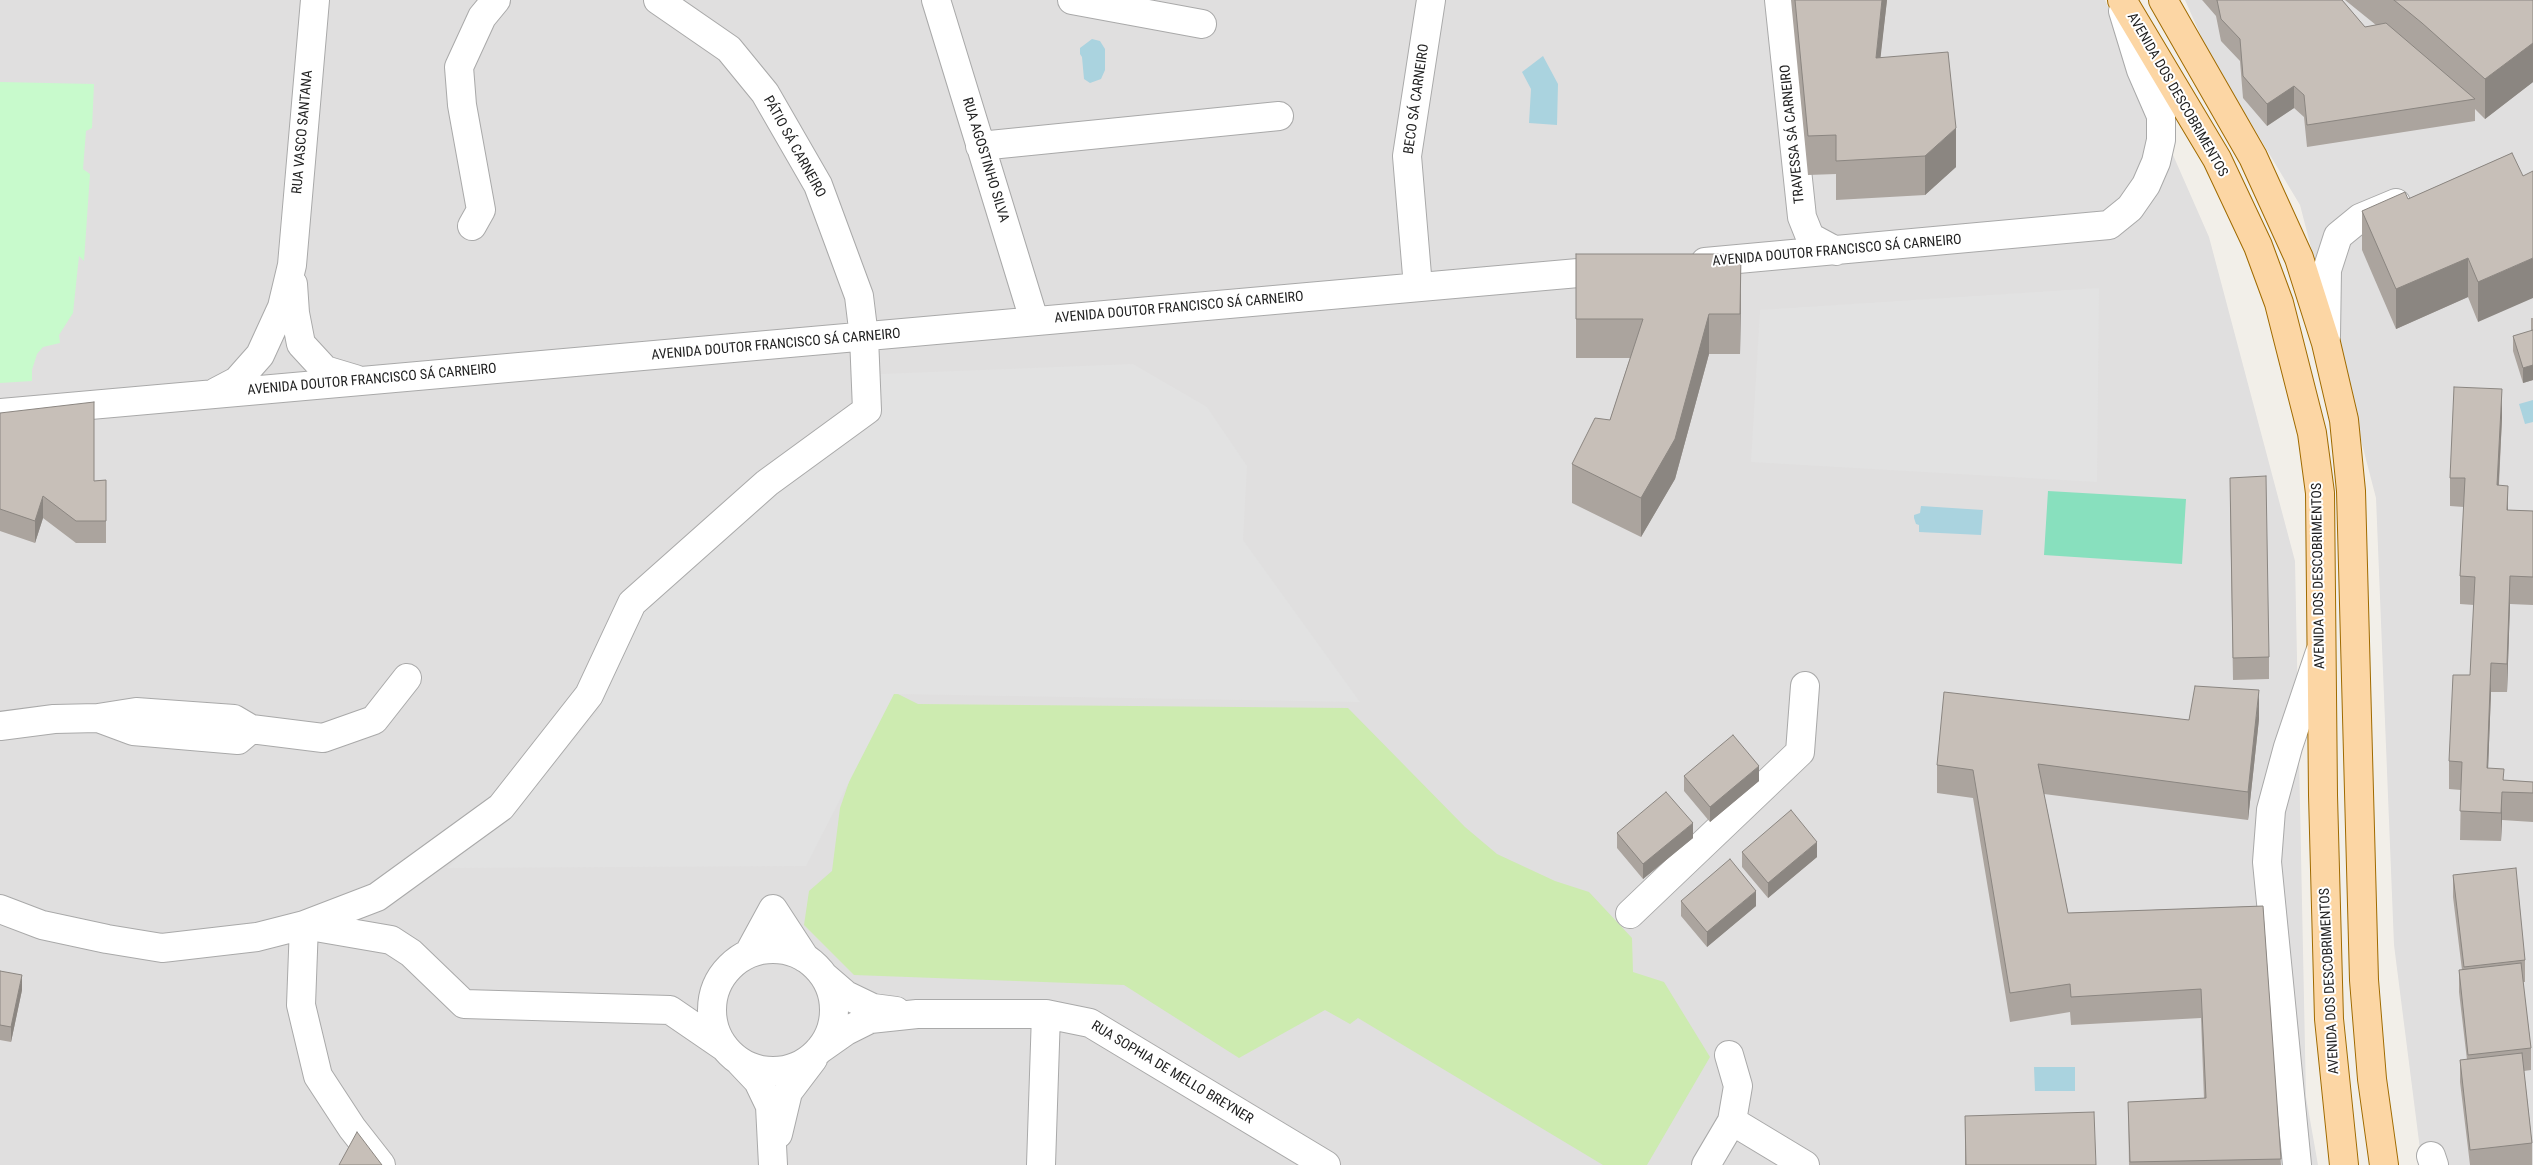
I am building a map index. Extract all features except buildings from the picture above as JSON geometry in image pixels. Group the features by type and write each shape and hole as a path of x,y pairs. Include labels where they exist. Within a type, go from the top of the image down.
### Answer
{"main road":[{"name":"AVENIDA DOS DESCOBRIMENTOS","path":"2121,0 2217,159 2258,246 2279,303 2312,433 2320,493 2321,649 2329,1019 2344,1165"},
{"path":"2163,0 2253,158 2299,258 2326,343 2344,420 2351,491 2364,980 2372,1079 2384,1165"}],"street":[{"name":"RUA VASCO SANTANA","path":"212,394 237,381 260,355 282,307 292,265 315,0"},
{"path":"472,226 481,210 462,105 458,67 482,17 496,0"},
{"name":"PÁTIO SÁ CARNEIRO","path":"304,925 377,897 501,807 589,696 632,603 767,483 867,410 864,337 859,296 818,184 765,93 729,49 658,0"},
{"name":"RUA AGOSTINHO SILVA","path":"936,0 1034,320"},
{"path":"1072,0 1202,24"},
{"name":"BECO SÁ CARNEIRO","path":"1418,287 1408,156 1431,0"},
{"name":"TRAVESSA SÁ CARNEIRO","path":"1779,0 1802,217 1810,237 1836,251"},
{"name":"AVENIDA DOUTOR FRANCISCO SÁ CARNEIRO","path":"1684,264 2110,225 2130,208 2146,185 2156,162 2161,140 2161,116 2141,70 2121,0"},
{"path":"980,146 1279,116"},
{"path":"2326,343 2327,270 2338,236 2360,218 2400,201 2419,198"},
{"name":"RUA VASCO SANTANA","path":"292,265 295,314 302,344 325,370 361,381"},
{"name":"AVENIDA DOUTOR FRANCISCO SÁ CARNEIRO","path":"0,413 1634,268"},
{"path":"2297,1165 2266,862 2271,810 2288,746 2321,649"},
{"path":"0,726 54,719 98,718 133,731 238,740 251,729 323,738 374,720 407,678"},
{"path":"1630,914 1800,752 1805,686"},
{"path":"0,909 42,925 107,939 162,948 257,937 304,925 391,940 411,953 464,1004 670,1010"},
{"path":"773,1160 770,1106 758,1080 732,1055 715,1028 712,1007 717,985 739,961 773,910 815,967"},
{"path":"304,925 300,1006 318,1076 352,1128 381,1165"},
{"name":"RUA SOPHIA DE MELLO BREYNER","path":"917,1014 873,1008 846,995 815,967 779,949 739,961 670,1010 750,1067 775,1072 796,1068 846,1031 870,1019 917,1014 1046,1014 1090,1023 1326,1165"},
{"name":"RUA SOPHIA DE MELLO BREYNER","path":"815,967 834,998 834,1020 829,1037 818,1052"},
{"path":"1041,1165 1046,1014"},
{"path":"773,1160 788,1092 818,1052"},
{"path":"1706,1165 1732,1121 1738,1086 1729,1055"},
{"path":"1732,1121 1805,1165"}],"shaded area":[{"path":"0,0 2105,0 2209,237 2295,561 2306,1097 2318,1165 0,1165"},
{"path":"2185,0 2533,0 2533,1165 2422,1165 2394,945 2376,498 2300,205 2208,52"},
{"path":"2099,288 2097,482 1751,462 1760,310"},
{"path":"1133,364 1207,407 1247,466 1243,540 1360,702 894,694 806,866 447,868 541,780 599,709 641,574 879,418 881,374"}],"green space":[{"path":"0,82 94,84 92,128 86,131 83,169 90,174 84,261 79,256 73,313 59,335 60,343 43,347 37,354 32,370 32,381 0,383"},
{"path":"2048,491 2186,499 2182,564 2044,555"},
{"path":"882,686 918,704 1348,708 1465,827 1497,854 1555,881 1589,892 1632,938 1633,972 1664,982 1710,1057 1647,1165 1603,1165 1358,1018 1350,1024 1325,1010 1239,1058 1124,985 854,975 804,925 809,891 832,871 840,808"}],"water":[{"path":"1092,39 1100,41 1105,49 1105,70 1101,79 1090,83 1084,79 1080,48"},
{"path":"1543,56 1558,84 1557,125 1529,123 1531,89 1522,72"},
{"path":"2533,400 2533,422 2525,424 2519,404"},
{"path":"1921,506 1983,510 1981,535 1919,532 1919,525 1916,524 1914,515 1920,513"},
{"path":"2034,1067 2075,1067 2075,1091 2035,1091"}]}
